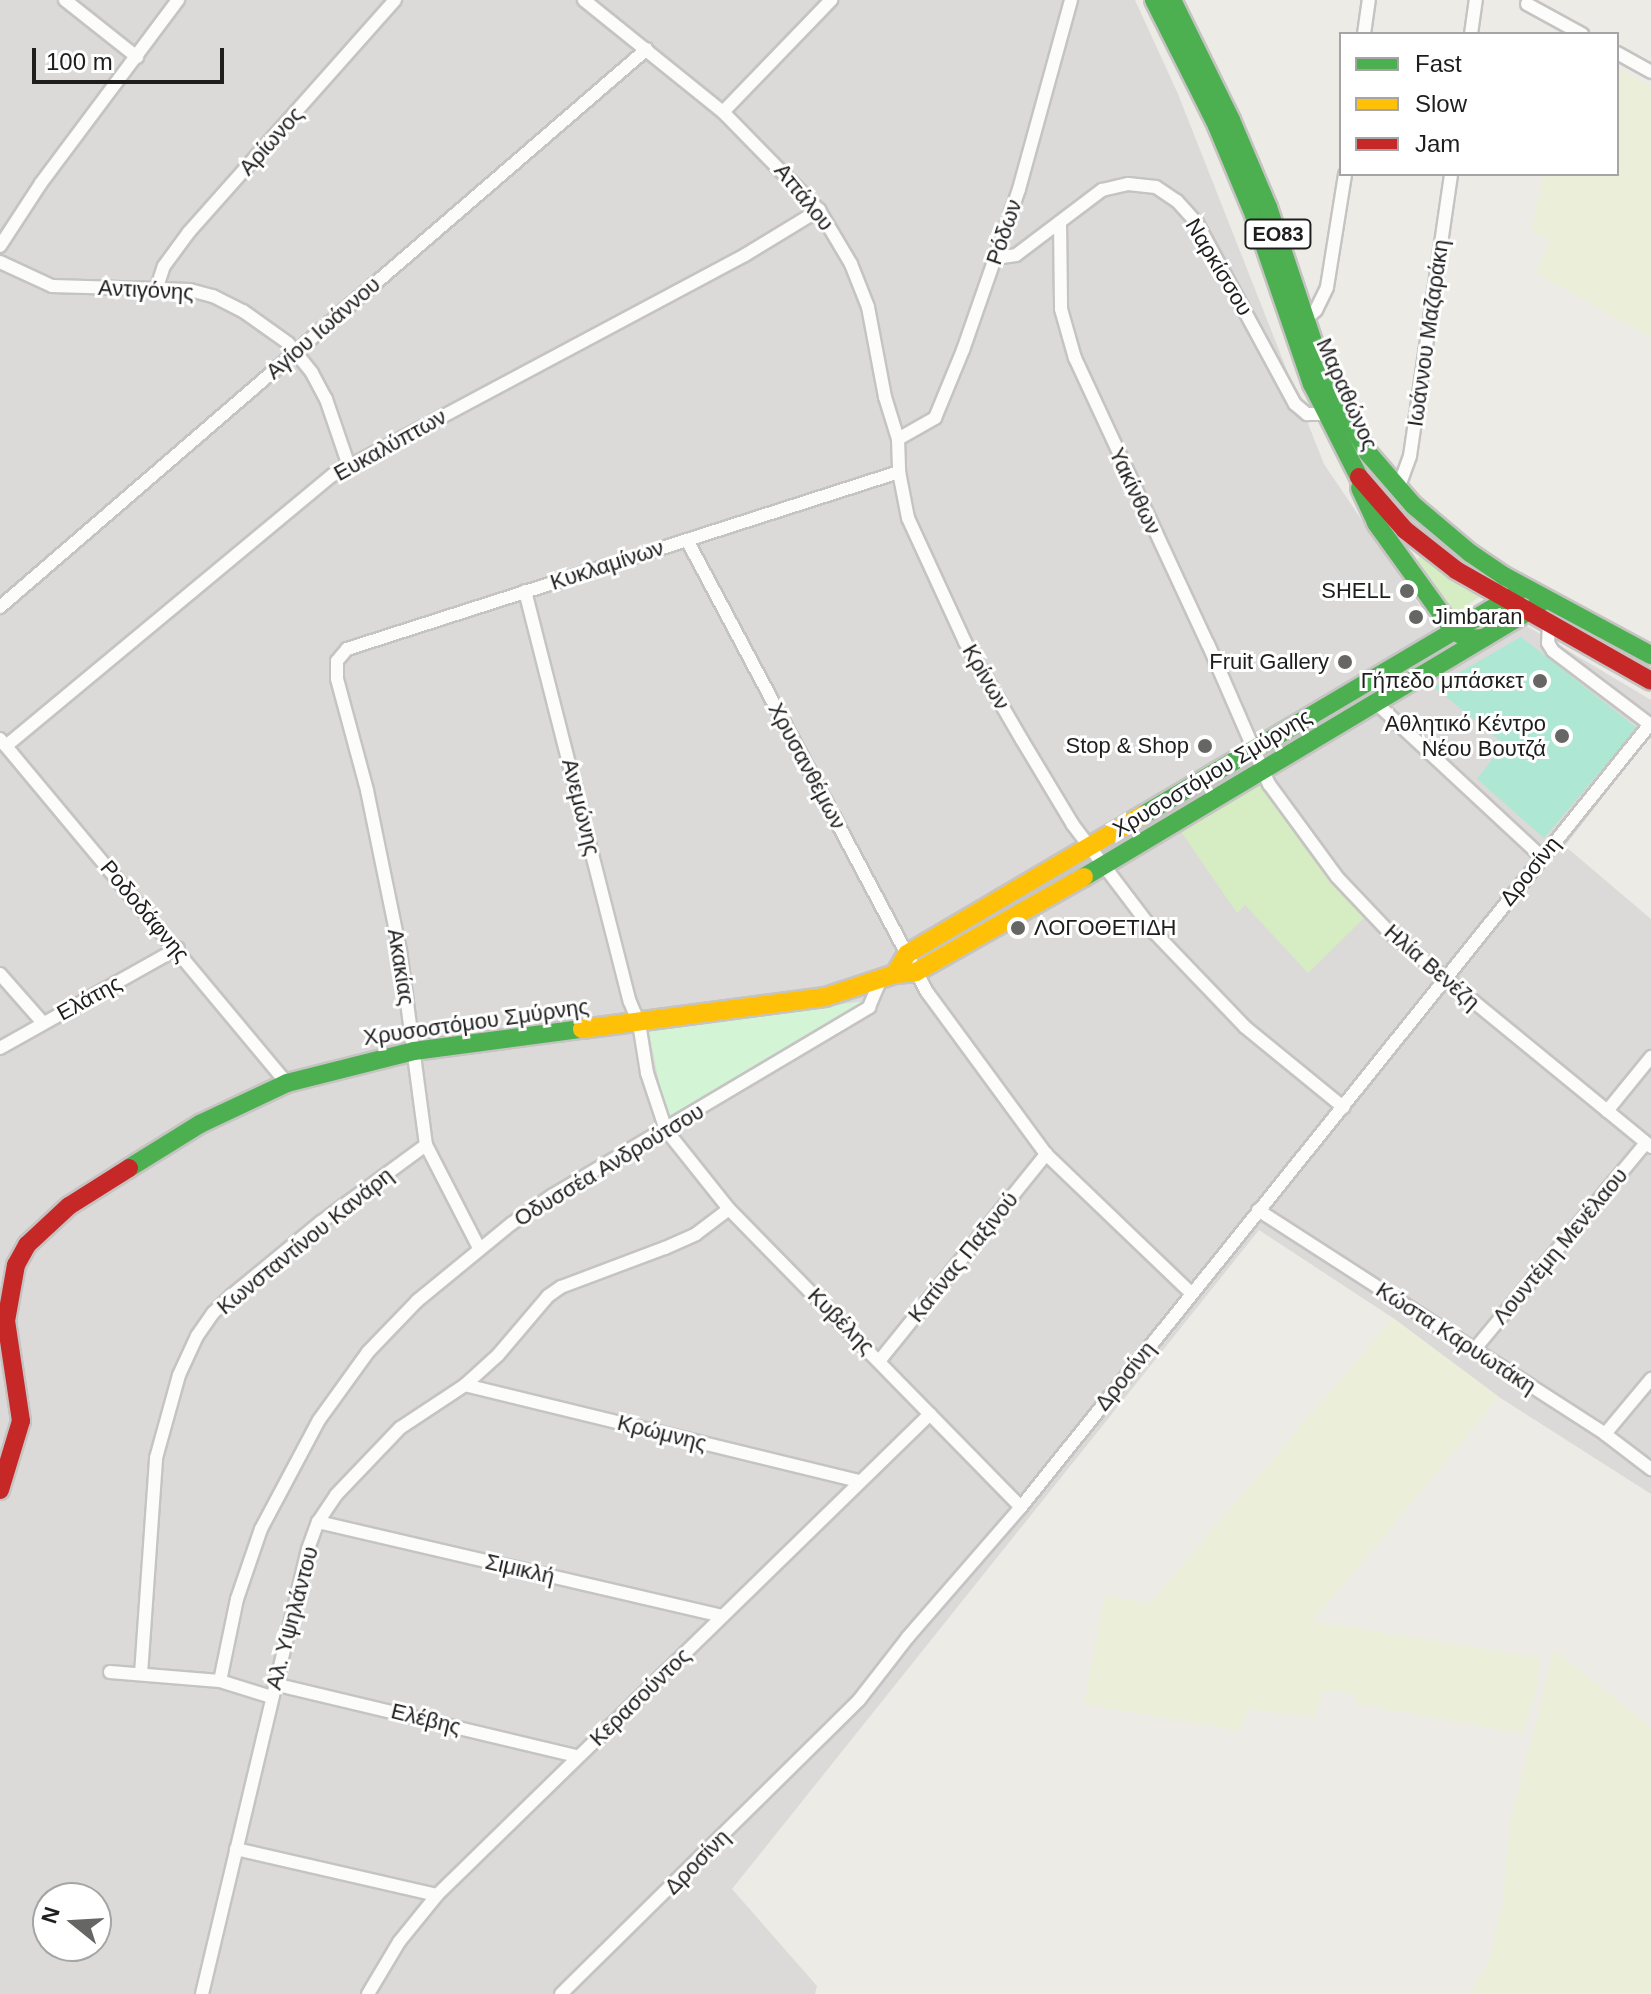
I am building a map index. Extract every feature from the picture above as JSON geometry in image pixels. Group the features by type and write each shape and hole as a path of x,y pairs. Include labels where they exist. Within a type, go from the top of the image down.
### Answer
{"street":[{"path":"65,0 137,57"},
{"path":"0,246 41,183 178,0"},
{"name":"Αρίωνος","path":"157,287 164,266 189,232 395,0"},
{"name":"Αττάλου","path":"584,0 723,112 819,210 862,287 898,439 899,472"},
{"path":"723,112 831,0"},
{"name":"Ρόδων","path":"898,439 935,418 1019,189 1071,0"},
{"name":"Μαραθώνος","path":"1154,0 1239,177 1302,359 1362,483 1405,530 1456,570 1526,613 1651,681"},
{"name":"Μαραθώνος","path":"1172,0 1253,169 1325,377 1368,453 1398,489 1458,543 1526,588 1651,655"},
{"path":"1364,32 1369,0"},
{"path":"1471,32 1476,0"},
{"path":"1527,4 1578,32"},
{"name":"Αγίου Ιωάννου","path":"0,607 647,49"},
{"path":"1619,54 1651,72"},
{"path":"1306,319 1316,310 1327,287 1345,176"},
{"name":"Ιωάννου Μαζαράκη","path":"1398,489 1410,456 1451,176"},
{"name":"Ναρκίσσου","path":"995,258 1016,255 1102,190 1128,184 1156,187 1177,201 1197,223 1223,265 1295,404 1307,414 1326,414"},
{"name":"Ευκαλύπτων","path":"3,743 325,481 767,242 819,210"},
{"name":"Υακίνθων","path":"1060,222 1061,309 1075,358 1255,749"},
{"name":"Αντιγόνης","path":"0,262 61,287 157,287 190,290 221,299 261,323 295,351 326,399 349,466"},
{"path":"1352,465 1366,507 1454,631 1466,638 1484,638"},
{"name":"Κυκλαμίνων","path":"337,679 337,661 347,649 899,472"},
{"name":"Κρίνων","path":"899,472 908,518 965,642 1052,791 1089,847 1155,933 1223,1006 1343,1107"},
{"name":"Χρυσανθέμων","path":"687,540 927,992 1046,1154 1191,1293"},
{"name":"Χρυσοστόμου Σμύρνης","path":"888,977 907,954 1526,588"},
{"name":"Ανεμώνης","path":"525,591 626,987 639,1023 647,1073 666,1130"},
{"name":"Χρυσοστόμου Σμύρνης","path":"0,1490 21,1421 6,1321 16,1265 27,1245 69,1206 223,1111 287,1083 414,1051 825,997 888,977 916,972 1103,866 1549,599"},
{"path":"1549,625 1548,643 1553,651 1651,724"},
{"name":"Ακακίας","path":"337,679 367,790 400,951 426,1145 479,1248"},
{"path":"1376,703 1542,857"},
{"name":"Δροσίνη","path":"561,1994 831,1730 1021,1507 1343,1107 1442,978 1651,724"},
{"name":"Ροδοδάφνης","path":"3,743 178,948 287,1083"},
{"name":"Ηλία Βενέζη","path":"1255,749 1262,771 1294,822 1337,877 1390,933 1648,1145"},
{"name":"Ελάτης","path":"0,1048 178,948"},
{"path":"0,974 43,1023"},
{"name":"Οδυσσέα Ανδρούτσου","path":"220,1681 237,1599 261,1529 319,1420 368,1352 417,1301 479,1248 553,1195 869,1007 888,977"},
{"path":"1607,1111 1651,1057"},
{"name":"Κυβέλης","path":"666,1130 729,1209 1021,1507"},
{"name":"Κωνσταντίνου Κανάρη","path":"141,1674 156,1458 170,1403 197,1336 213,1313 232,1295 321,1222 426,1145"},
{"name":"Λουντέμη Μενέλαου","path":"1474,1350 1648,1145"},
{"name":"Κατίνας Παξινού","path":"880,1360 1046,1154"},
{"name":"Αλ. Υψηλάντου","path":"202,1994 274,1684 318,1522 336,1495 400,1428 465,1385 498,1355 548,1296 561,1287 696,1234 729,1209"},
{"name":"Κώστα Καρυωτάκη","path":"1258,1210 1605,1434 1651,1469"},
{"path":"1605,1434 1651,1379"},
{"name":"Κρώμνης","path":"465,1385 859,1481"},
{"name":"Κερασούντος","path":"368,1994 399,1942 437,1895 930,1414"},
{"name":"Σιμικλή","path":"318,1522 721,1616"},
{"path":"110,1672 220,1681 271,1697"},
{"name":"Ελέβης","path":"274,1684 577,1756"},
{"path":"236,1849 437,1895"}],"shaded area":[{"path":"0,0 1135,0 1178,94 1324,464 1436,630 1485,601 1651,700 1651,735 1565,846 1651,919 1651,1494 1499,1397 1393,1318 1259,1230 732,1889 817,1986 815,1994 0,1994"}],"green space":[{"path":"1619,68 1651,87 1651,338 1535,272 1551,242 1532,231 1543,176 1619,176"},
{"path":"1422,555 1481,596 1451,616 1414,562"},
{"name":"Αθλητικό Κέντρο Νέου Βουτζά","path":"1521,637 1637,728 1544,838 1477,779 1504,744 1434,687"},
{"path":"1449,640 1454,647 1280,774 1274,767"},
{"path":"1249,758 1252,764 1098,843 1095,837"},
{"path":"1258,781 1303,845 1365,917 1308,973 1245,905 1237,913 1180,830"},
{"path":"1086,856 1090,862 927,972 923,966"},
{"path":"865,1001 666,1119 649,1031"},
{"path":"1393,1318 1499,1397 1313,1621 1539,1658 1537,1687 1523,1734 1354,1703 1356,1694 1323,1690 1314,1718 1247,1709 1241,1731 1084,1704 1105,1595 1149,1604"},
{"path":"1554,1650 1651,1727 1651,1994 1469,1994 1488,1964 1502,1905 1510,1823"}],"traffic: fast":[{"path":"1154,0 1217,126 1254,215 1312,384 1359,477"},
{"path":"1172,0 1231,120 1268,207 1325,377 1368,453 1413,505 1470,553 1504,576 1651,655"},
{"path":"1360,488 1376,523 1454,631 1468,639 1484,638"},
{"path":"1143,815 1517,594"},
{"path":"1084,877 1539,605"},
{"path":"129,1168 200,1124 287,1083 414,1051 582,1029"}],"traffic: slow":[{"path":"895,974 907,954 1143,815"},
{"path":"582,1029 825,997 895,974 916,972 1084,877"}],"traffic: jam":[{"path":"1359,477 1405,530 1456,570 1651,681"},
{"path":"0,1490 21,1421 6,1321 16,1265 27,1245 69,1206 129,1168"}],"place":[{"name":"SHELL","path":"1407,591"},
{"name":"Jimbaran","path":"1416,617"},
{"name":"Fruit Gallery","path":"1345,662"},
{"name":"Γήπεδο μπάσκετ","path":"1540,681"},
{"name":"Αθλητικό Κέντρο Νέου Βουτζά","path":"1562,736"},
{"name":"Stop & Shop","path":"1205,746"},
{"name":"ΛΟΓΟΘΕΤΙΔΗ","path":"1018,928"}]}
